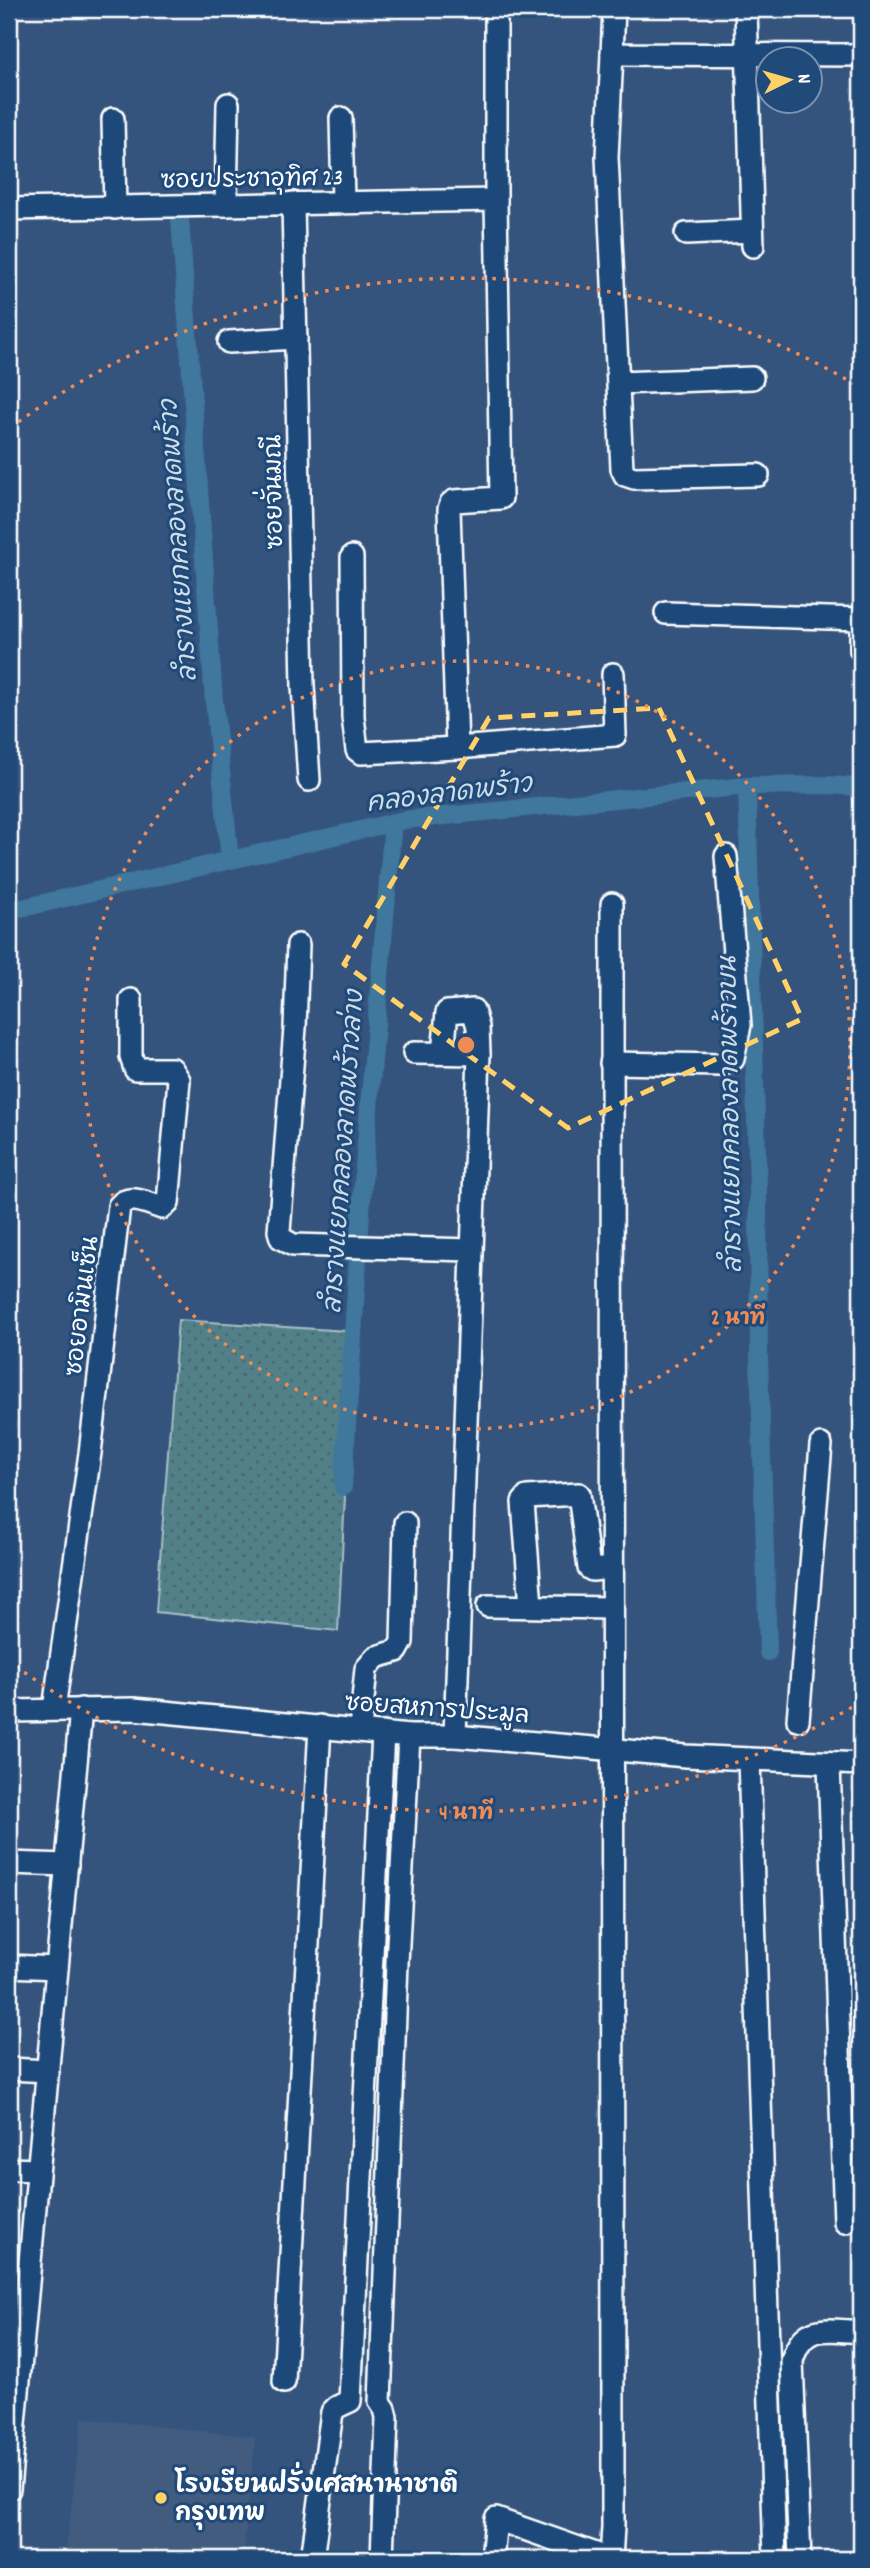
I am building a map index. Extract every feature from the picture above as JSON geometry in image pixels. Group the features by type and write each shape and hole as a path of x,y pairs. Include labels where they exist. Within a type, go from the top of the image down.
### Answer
{"street":[{"path":"457,748 449,509 454,501 501,498 496,9"},
{"path":"614,9 607,157 622,469 628,477 758,475"},
{"path":"685,234 752,239 746,9"},
{"path":"612,54 861,55"},
{"path":"226,205 228,104"},
{"path":"341,118 342,202"},
{"path":"113,119 115,208"},
{"name":"ซอยประชาอุทิศ 23","path":"9,209 496,200"},
{"name":"ซอยจั่นมณี","path":"293,203 303,686 309,780"},
{"path":"229,342 296,338"},
{"path":"618,383 752,378"},
{"path":"352,557 353,718 357,750 361,753 615,735 613,674"},
{"path":"667,613 861,619"},
{"path":"861,625 861,650"},
{"path":"611,1063 722,1065 733,1059 740,1025 726,856"},
{"path":"492,2559 496,2519 562,2551 610,2559 613,2527 612,904"},
{"path":"298,945 279,1234 284,1241 293,1245 471,1250"},
{"name":"ซอยอามินเซ็น","path":"54,1709 90,1453 119,1206 130,1199 162,1208 168,1203 179,1080 172,1069 135,1069 130,1048 131,1000"},
{"path":"443,1053 447,1012 471,1009 475,1011 478,1054 455,1735"},
{"path":"414,1053 478,1054"},
{"path":"798,1720 821,1445"},
{"path":"531,1606 523,1502 527,1497 578,1493 581,1498 589,1568 612,1568"},
{"path":"360,1730 366,1669 376,1657 397,1651 402,1642 405,1523"},
{"path":"488,1606 612,1608"},
{"path":"9,2489 19,2276 38,2170 81,1709"},
{"name":"ซอยสหการประมูล","path":"9,1711 134,1709 409,1736 455,1735 749,1759 861,1764"},
{"path":"284,2382 320,1726"},
{"path":"350,2401 383,1733"},
{"path":"382,2559 387,2417 380,2402 397,1963 409,1736"},
{"path":"749,1759 775,2559"},
{"path":"829,1764 845,2222"},
{"path":"378,1828 404,1829"},
{"path":"9,1863 67,1865"},
{"path":"371,1962 397,1963"},
{"path":"9,1966 57,1968"},
{"path":"9,2069 48,2071"},
{"path":"9,2169 38,2170"},
{"path":"360,2194 388,2193"},
{"path":"800,2559 792,2361 796,2346 811,2333 824,2330 861,2332"},
{"path":"313,2559 332,2412 350,2401 380,2402"}],"highlighted area":[{"path":"659,708 802,1019 568,1128 344,964 489,718"}],"shaded area":[{"name":"โรงเรียนฝรั่งเศสนานาชาติ กรุงเทพ","path":"82,2418 255,2437 243,2559 65,2559"}],"green space":[{"path":"178,1320 347,1331 339,1486 345,1497 338,1631 156,1612"}],"waterway":[{"name":"ลำรางแยกคลองลาดพร้าว","path":"180,219 214,701 230,860"},
{"name":"ลำรางแยกคลองลาดพร้าวบน","path":"747,786 768,1652"},
{"name":"คลองลาดพร้าว","path":"9,911 404,820 747,786 861,787"},
{"name":"ลำรางแยกคลองลาดพร้าวล่าง","path":"343,1487 364,1168 393,822"}],"place":[{"name":"โรงเรียนฝรั่งเศสนานาชาติ กรุงเทพ","path":"161,2498"}]}
